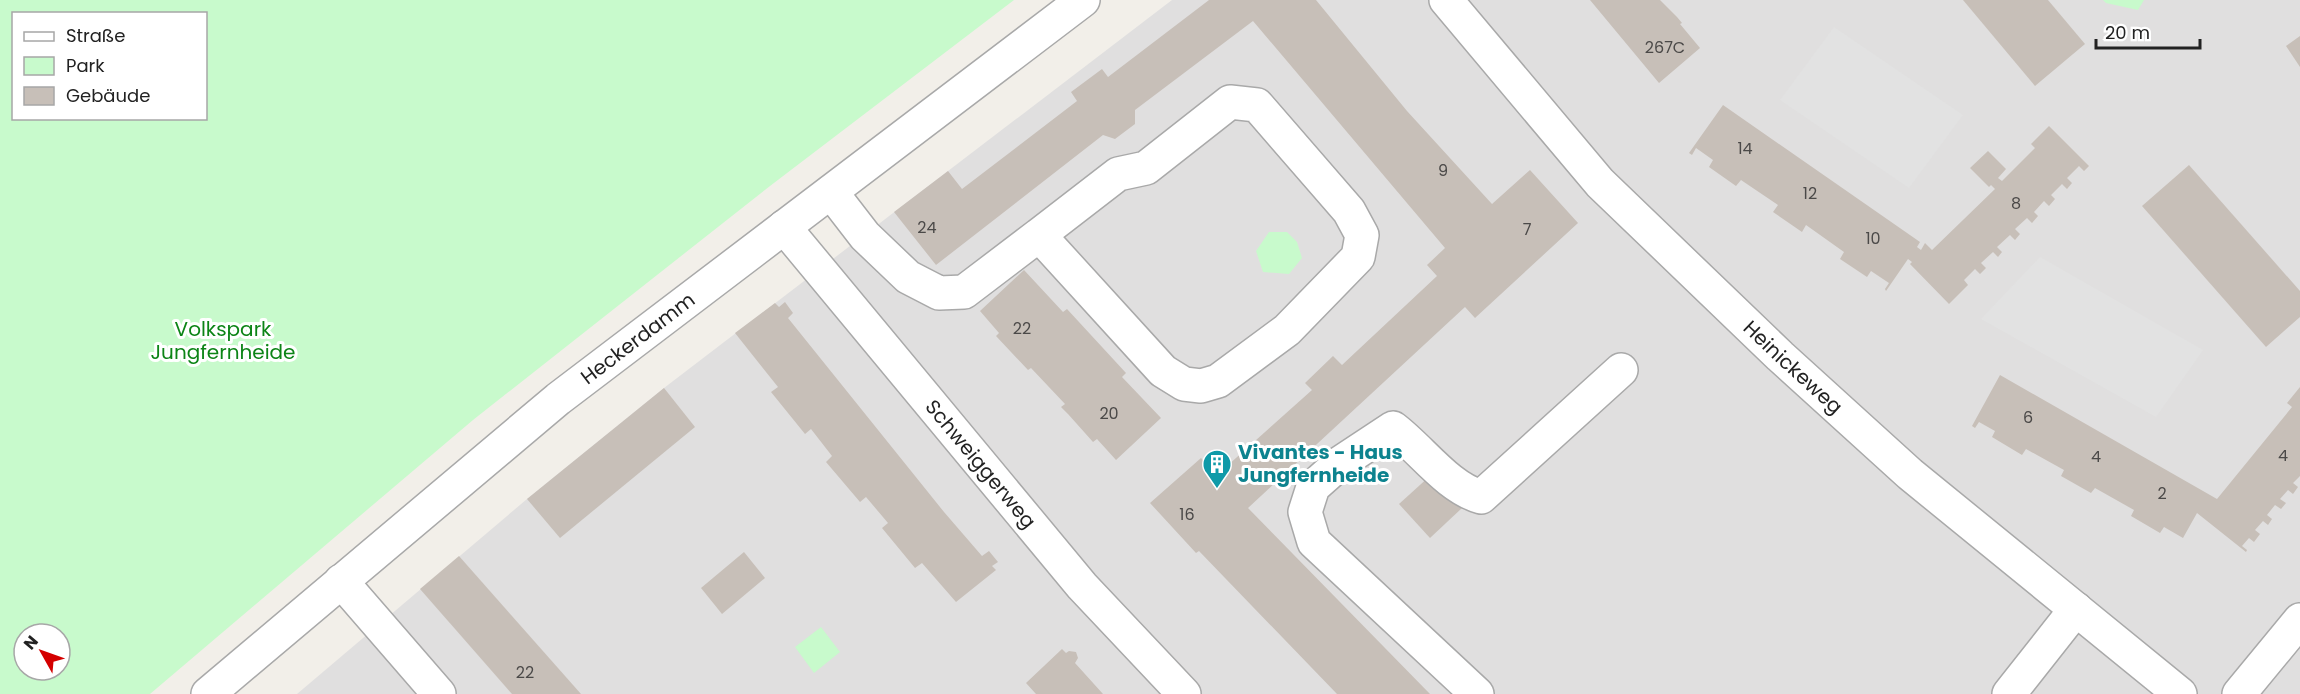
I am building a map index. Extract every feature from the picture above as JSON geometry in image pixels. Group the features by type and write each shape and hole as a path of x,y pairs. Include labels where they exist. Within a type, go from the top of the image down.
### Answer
{"street":[{"name":"Heckerdamm","path":"208,694 558,399 1083,0"},
{"name":"Heinickeweg","path":"1446,0 1585,166 1780,356 1902,466 2180,694"},
{"path":"831,192 865,237 908,277 939,293 964,292 1118,174 1146,168 1230,102 1257,105 1349,212 1362,235 1358,257 1287,330 1218,381 1201,386 1184,384 1163,371 1040,235"},
{"name":"Schweiggerweg","path":"784,227 1082,586 1185,694"},
{"path":"1477,694 1314,542 1305,512 1313,487 1340,463 1393,428 1469,494 1481,497 1621,370"},
{"path":"341,581 439,694"},
{"path":"2009,694 2076,609"},
{"path":"2239,694 2300,620"}],"shaded area":[{"path":"1172,0 2300,0 2300,694 297,694 527,499 664,388"},
{"path":"1834,27 1963,115 1909,188 1780,100"},
{"path":"2040,257 2203,350 2156,417 1981,319"}],"green space":[{"name":"Volkspark Jungfernheide","path":"0,0 1014,0 770,186 473,420 150,694 0,694"},
{"path":"2103,0 2144,0 2138,10 2106,3"},
{"path":"1269,232 1287,232 1297,242 1302,258 1289,274 1263,272 1256,251"},
{"path":"821,627 840,652 814,673 795,647"}],"building":[{"path":"1209,0 1316,0 1407,111 1492,204 1530,170 1578,223 1475,318 1465,307 1248,508 1430,694 1337,694 1199,551 1196,553 1150,503 1201,458 1217,475 1312,390 1305,383 1333,356 1342,365 1437,276 1427,265 1445,248 1253,21 1135,110 1135,124 1115,139 1103,135 936,265 894,212 948,171 962,189 1077,101 1071,92 1102,69 1108,77"},
{"path":"1590,0 1660,0 1682,23 1680,24 1700,48 1659,83"},
{"path":"1963,0 2048,0 2085,44 2035,86"},
{"path":"2300,36 2300,67 2286,46"},
{"path":"1723,105 1920,242 1917,247 1921,250 1925,243 1932,250 1995,189 1991,185 1989,187 1970,168 1988,151 2006,169 1998,178 2002,181 2035,148 2031,144 2049,126 2089,166 2084,171 2079,166 2067,178 2072,183 2067,189 2062,184 2051,195 2055,199 2049,206 2044,201 2034,212 2038,216 2032,223 2027,218 2015,229 2020,234 2015,240 2010,235 1997,247 2002,252 1998,257 1993,252 1981,263 1986,268 1980,274 1975,269 1964,280 1968,285 1949,304 1910,264 1912,262 1908,259 1886,291 1889,283 1871,271 1867,277 1840,259 1844,252 1806,225 1802,232 1773,212 1778,205 1741,180 1736,186 1709,167 1713,160 1696,148 1692,155 1689,153"},
{"path":"2189,165 2300,291 2300,317 2266,347 2142,206"},
{"path":"1024,270 1063,312 1067,309 1126,373 1122,377 1161,418 1116,460 1097,439 1093,442 1061,407 1065,404 996,336 999,333 980,311"},
{"path":"785,302 793,313 788,318 944,512 982,556 989,551 998,562 992,566 996,570 956,602 922,563 915,568 882,528 888,523 866,497 860,502 826,462 832,456 811,429 805,434 771,392 778,387 735,333 775,303 779,307"},
{"path":"2000,375 2217,499 2292,407 2287,403 2300,387 2300,476 2293,483 2298,487 2293,494 2288,490 2280,499 2286,503 2281,509 2275,505 2267,515 2272,519 2268,525 2263,521 2255,530 2260,534 2254,542 2249,538 2242,546 2247,550 2246,552 2197,513 2183,538 2164,527 2160,533 2131,516 2134,510 2095,488 2091,493 2061,476 2064,470 2026,449 2022,455 1992,437 1995,431 1979,422 1975,428 1972,426"},
{"path":"664,388 695,427 560,538 527,499"},
{"path":"1431,475 1462,508 1430,538 1399,504"},
{"path":"744,552 765,578 722,614 701,588"},
{"path":"459,556 581,694 512,694 420,589"},
{"path":"1062,649 1066,653 1076,652 1078,658 1075,663 1103,694 1036,694 1026,683"}],"place":[{"name":"Vivantes - Haus Jungfernheide","path":"1217,490"}]}
